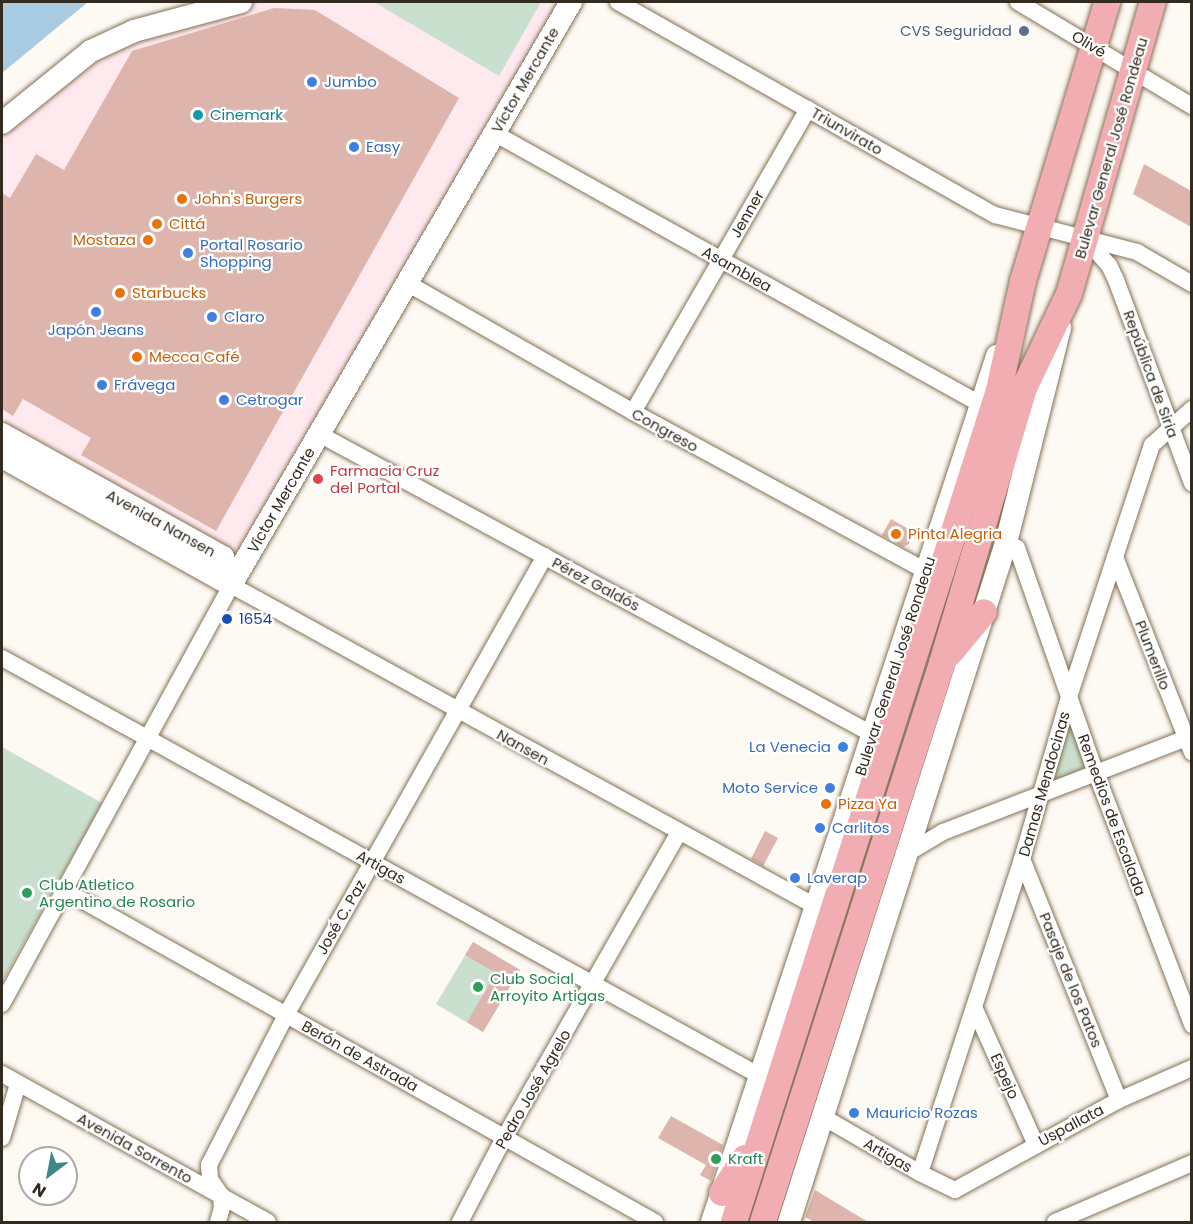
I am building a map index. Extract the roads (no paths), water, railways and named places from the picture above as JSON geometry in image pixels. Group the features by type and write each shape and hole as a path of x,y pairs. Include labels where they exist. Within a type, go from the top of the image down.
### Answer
{"main road":[{"path":"2,123 91,51 134,31 240,2"},
{"name":"Víctor Mercante","path":"231,585 571,2"},
{"name":"Bulevar General José Rondeau","path":"712,1222 760,1076 824,911 900,701 999,390 1023,281 1038,226 1107,2"},
{"name":"Bulevar General José Rondeau","path":"763,1222 871,928 901,872 1006,543 1069,294 1153,2"},
{"name":"Bulevar General José Rondeau","path":"734,1222 824,911 862,766 1023,281"},
{"name":"Bulevar General José Rondeau","path":"789,1222 823,1117 942,663 1024,388 1069,294"},
{"name":"Avenida Nansen","path":"4,450 231,585"},
{"path":"942,663 984,612"},
{"path":"862,766 900,701"},
{"path":"722,1193 761,1133"}],"street":[{"name":"Triunvirato","path":"618,2 995,215 1122,246 1137,252 1191,284"},
{"name":"Olivé","path":"1018,2 1191,106"},
{"name":"Jenner","path":"633,412 808,109"},
{"name":"Asamblea","path":"494,134 981,404"},
{"name":"República de Siria","path":"1086,239 1109,265 1191,483"},
{"path":"1109,265 1110,257 1122,246"},
{"name":"Congreso","path":"407,283 633,412 926,572"},
{"name":"Damas Mendocinas","path":"920,1173 1022,859 1069,697 1152,445 1191,408"},
{"name":"Pérez Galdós","path":"319,435 872,734"},
{"name":"Remedios de Escalada","path":"1006,543 1017,548 1096,773 1191,1025"},
{"name":"José C. Paz","path":"221,1195 210,1179 208,1165 286,1015 545,556"},
{"name":"Plumerillo","path":"1115,557 1190,742"},
{"name":"Nansen","path":"231,585 824,911"},
{"name":"Víctor Mercante","path":"2,1004 231,585"},
{"name":"Artigas","path":"2,658 760,1076"},
{"path":"901,872 908,853 943,832 1039,797 1096,773 1190,742"},
{"name":"Pedro José Agrelo","path":"460,1222 504,1138 679,833"},
{"name":"Pasaje de los Patos","path":"1022,859 1119,1100"},
{"name":"Berón de Astrada","path":"64,890 655,1222"},
{"path":"824,911 871,928"},
{"name":"Espejo","path":"974,1007 1036,1144"},
{"name":"Uspallata","path":"955,1190 1119,1100 1191,1068"},
{"name":"Avenida Sorrento","path":"2,1074 268,1222"},
{"path":"2,1138 18,1084"},
{"name":"Artigas","path":"823,1117 920,1173 955,1190"},
{"path":"1055,1222 1191,1163"},
{"path":"218,1222 222,1207 221,1195"}],"water":[{"path":"2,2 88,2 2,73"}],"place":[{"name":"CVS Seguridad","path":"1024,31"},
{"name":"Jumbo","path":"312,82"},
{"name":"Cinemark","path":"198,115"},
{"name":"Easy","path":"354,147"},
{"name":"John's Burgers","path":"182,199"},
{"name":"Cittá","path":"157,224"},
{"name":"Mostaza","path":"148,240"},
{"name":"Portal Rosario Shopping","path":"188,253"},
{"name":"Starbucks","path":"120,293"},
{"name":"Japón Jeans","path":"96,312"},
{"name":"Claro","path":"212,317"},
{"name":"Mecca Café","path":"137,357"},
{"name":"Frávega","path":"102,385"},
{"name":"Cetrogar","path":"224,400"},
{"name":"Farmacia Cruz del Portal","path":"318,479"},
{"name":"Pinta Alegria","path":"896,534"},
{"name":"1654","path":"227,619"},
{"name":"La Venecia","path":"843,747"},
{"name":"Moto Service","path":"830,788"},
{"name":"Pizza Ya","path":"826,804"},
{"name":"Carlitos","path":"820,828"},
{"name":"Laverap","path":"795,878"},
{"name":"Club Atletico Argentino de Rosario","path":"27,893"},
{"name":"Club Social Arroyito Artigas","path":"478,987"},
{"name":"Mauricio Rozas","path":"854,1113"},
{"name":"Kraft","path":"716,1159"}]}
